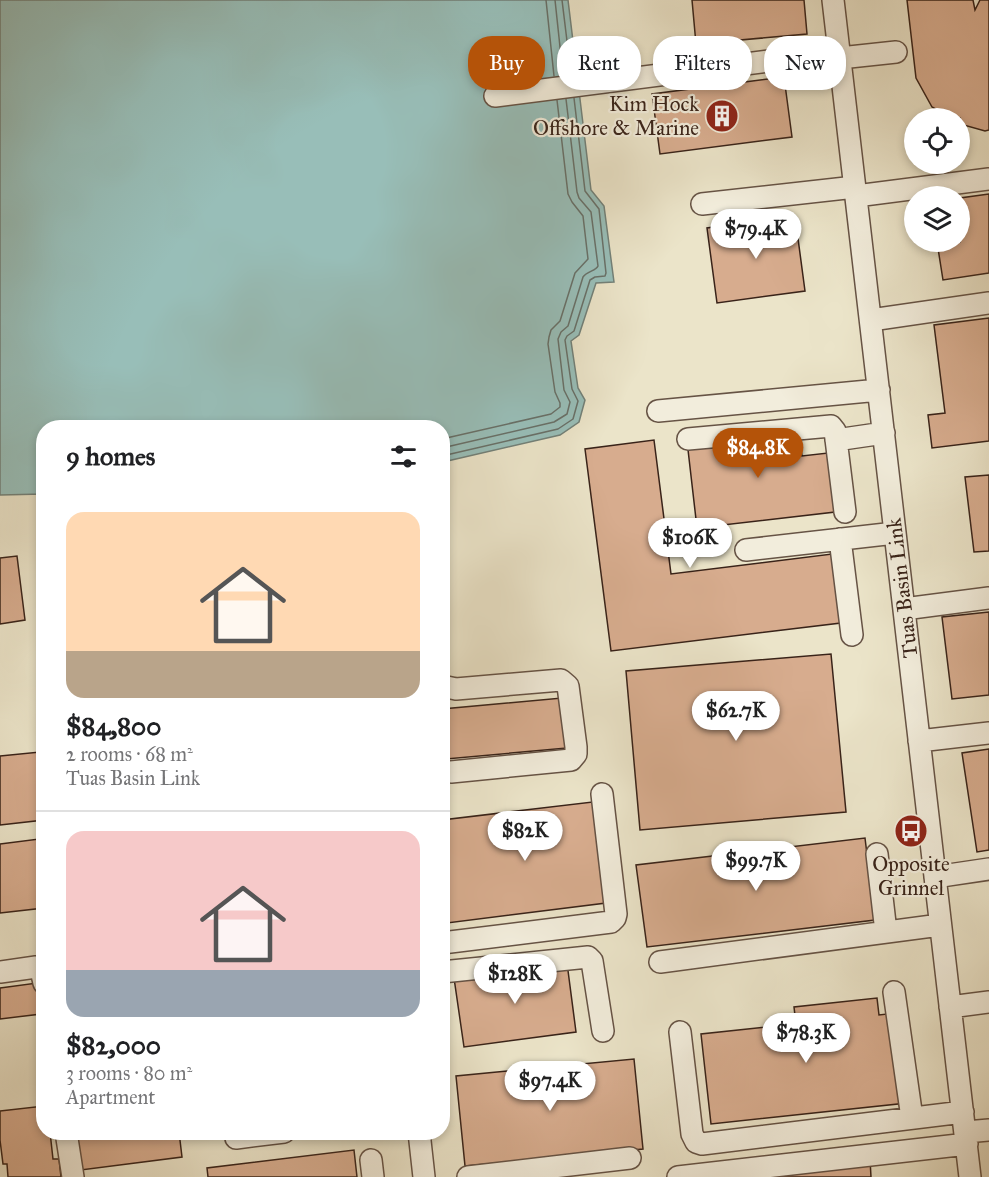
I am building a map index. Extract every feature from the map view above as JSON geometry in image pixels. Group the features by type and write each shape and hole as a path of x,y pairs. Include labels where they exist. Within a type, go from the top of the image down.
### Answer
{"street":[{"name":"Tuas Basin Link","path":"833,0 838,36"},
{"path":"846,55 896,52"},
{"path":"495,96 764,64"},
{"name":"Tuas Basin Link","path":"844,90 970,1177"},
{"path":"702,204 989,179"},
{"path":"871,320 989,303"},
{"path":"658,411 879,390"},
{"path":"688,439 828,425 834,428 845,512"},
{"path":"836,440 884,433"},
{"path":"746,550 895,533"},
{"path":"840,539 852,634"},
{"path":"904,609 989,598"},
{"path":"450,688 561,680 568,686 576,747 576,753 571,760 450,772"},
{"path":"919,741 989,733"},
{"path":"450,942 611,922 616,914 602,794"},
{"path":"877,854 886,932"},
{"path":"934,877 989,869"},
{"path":"660,962 940,925"},
{"path":"450,971 588,957 592,961 603,1031"},
{"path":"0,972 36,967"},
{"path":"894,993 912,1118"},
{"path":"950,1007 989,1002"},
{"path":"680,1032 692,1134 696,1142 702,1144 912,1118 965,1129 989,1130"},
{"path":"678,1177 965,1129"},
{"path":"67,1140 73,1177"},
{"path":"420,1140 424,1177"},
{"path":"468,1177 630,1158"}],"water":[{"path":"0,0 568,0 572,36 557,36 557,90 579,90 591,190 604,206 614,282 596,283 579,335 571,341 578,388 585,400 579,422 560,435 450,460 450,420 36,420 36,494 0,495"}],"building":[{"path":"692,0 804,0 807,34 764,36 764,38 752,39 752,36 695,36"},
{"path":"907,0 973,0 975,10 980,0 989,0 989,130 970,127 970,108 932,107 916,78"},
{"name":"Kim Hock Offshore & Marine","path":"764,80 764,90 786,90 792,137 660,154 652,94 683,90 752,90 752,81"},
{"path":"989,194 989,273 943,280 939,252 970,252 970,197"},
{"path":"795,216 805,291 717,303 707,228"},
{"path":"989,318 989,441 932,448 928,415 945,413 934,325"},
{"path":"798,428 802,456 828,453 835,512 697,528 687,441"},
{"path":"654,440 671,574 840,553 849,622 611,651 585,449"},
{"path":"989,475 989,551 974,552 965,477"},
{"path":"17,556 25,620 0,624 0,558"},
{"path":"989,612 989,695 952,699 942,617"},
{"path":"831,654 846,812 640,830 626,671"},
{"path":"562,698 567,748 450,759 450,708"},
{"path":"989,749 989,850 977,852 962,753"},
{"path":"36,752 36,821 0,825 0,756"},
{"path":"601,801 614,902 450,923 450,819"},
{"path":"865,838 875,920 647,947 636,865"},
{"path":"36,839 36,909 0,913 0,844"},
{"path":"567,963 576,1032 464,1047 454,978"},
{"path":"36,983 36,1015 0,1019 0,988"},
{"path":"877,998 879,1015 896,1013 907,1103 711,1124 701,1034 796,1024 794,1007"},
{"path":"634,1059 643,1149 465,1166 456,1076"},
{"path":"36,1107 36,1140 51,1140 53,1159 59,1159 61,1177 8,1177 7,1164 3,1164 0,1140 0,1111"},
{"path":"69,1140 180,1140 182,1157 73,1171"},
{"path":"354,1150 357,1177 208,1177 207,1168"},
{"path":"870,1159 871,1177 762,1177"}],"place":[{"name":"Kim Hock Offshore & Marine","path":"722,116"},
{"name":"Opposite Grinnel","path":"911,831"}]}
